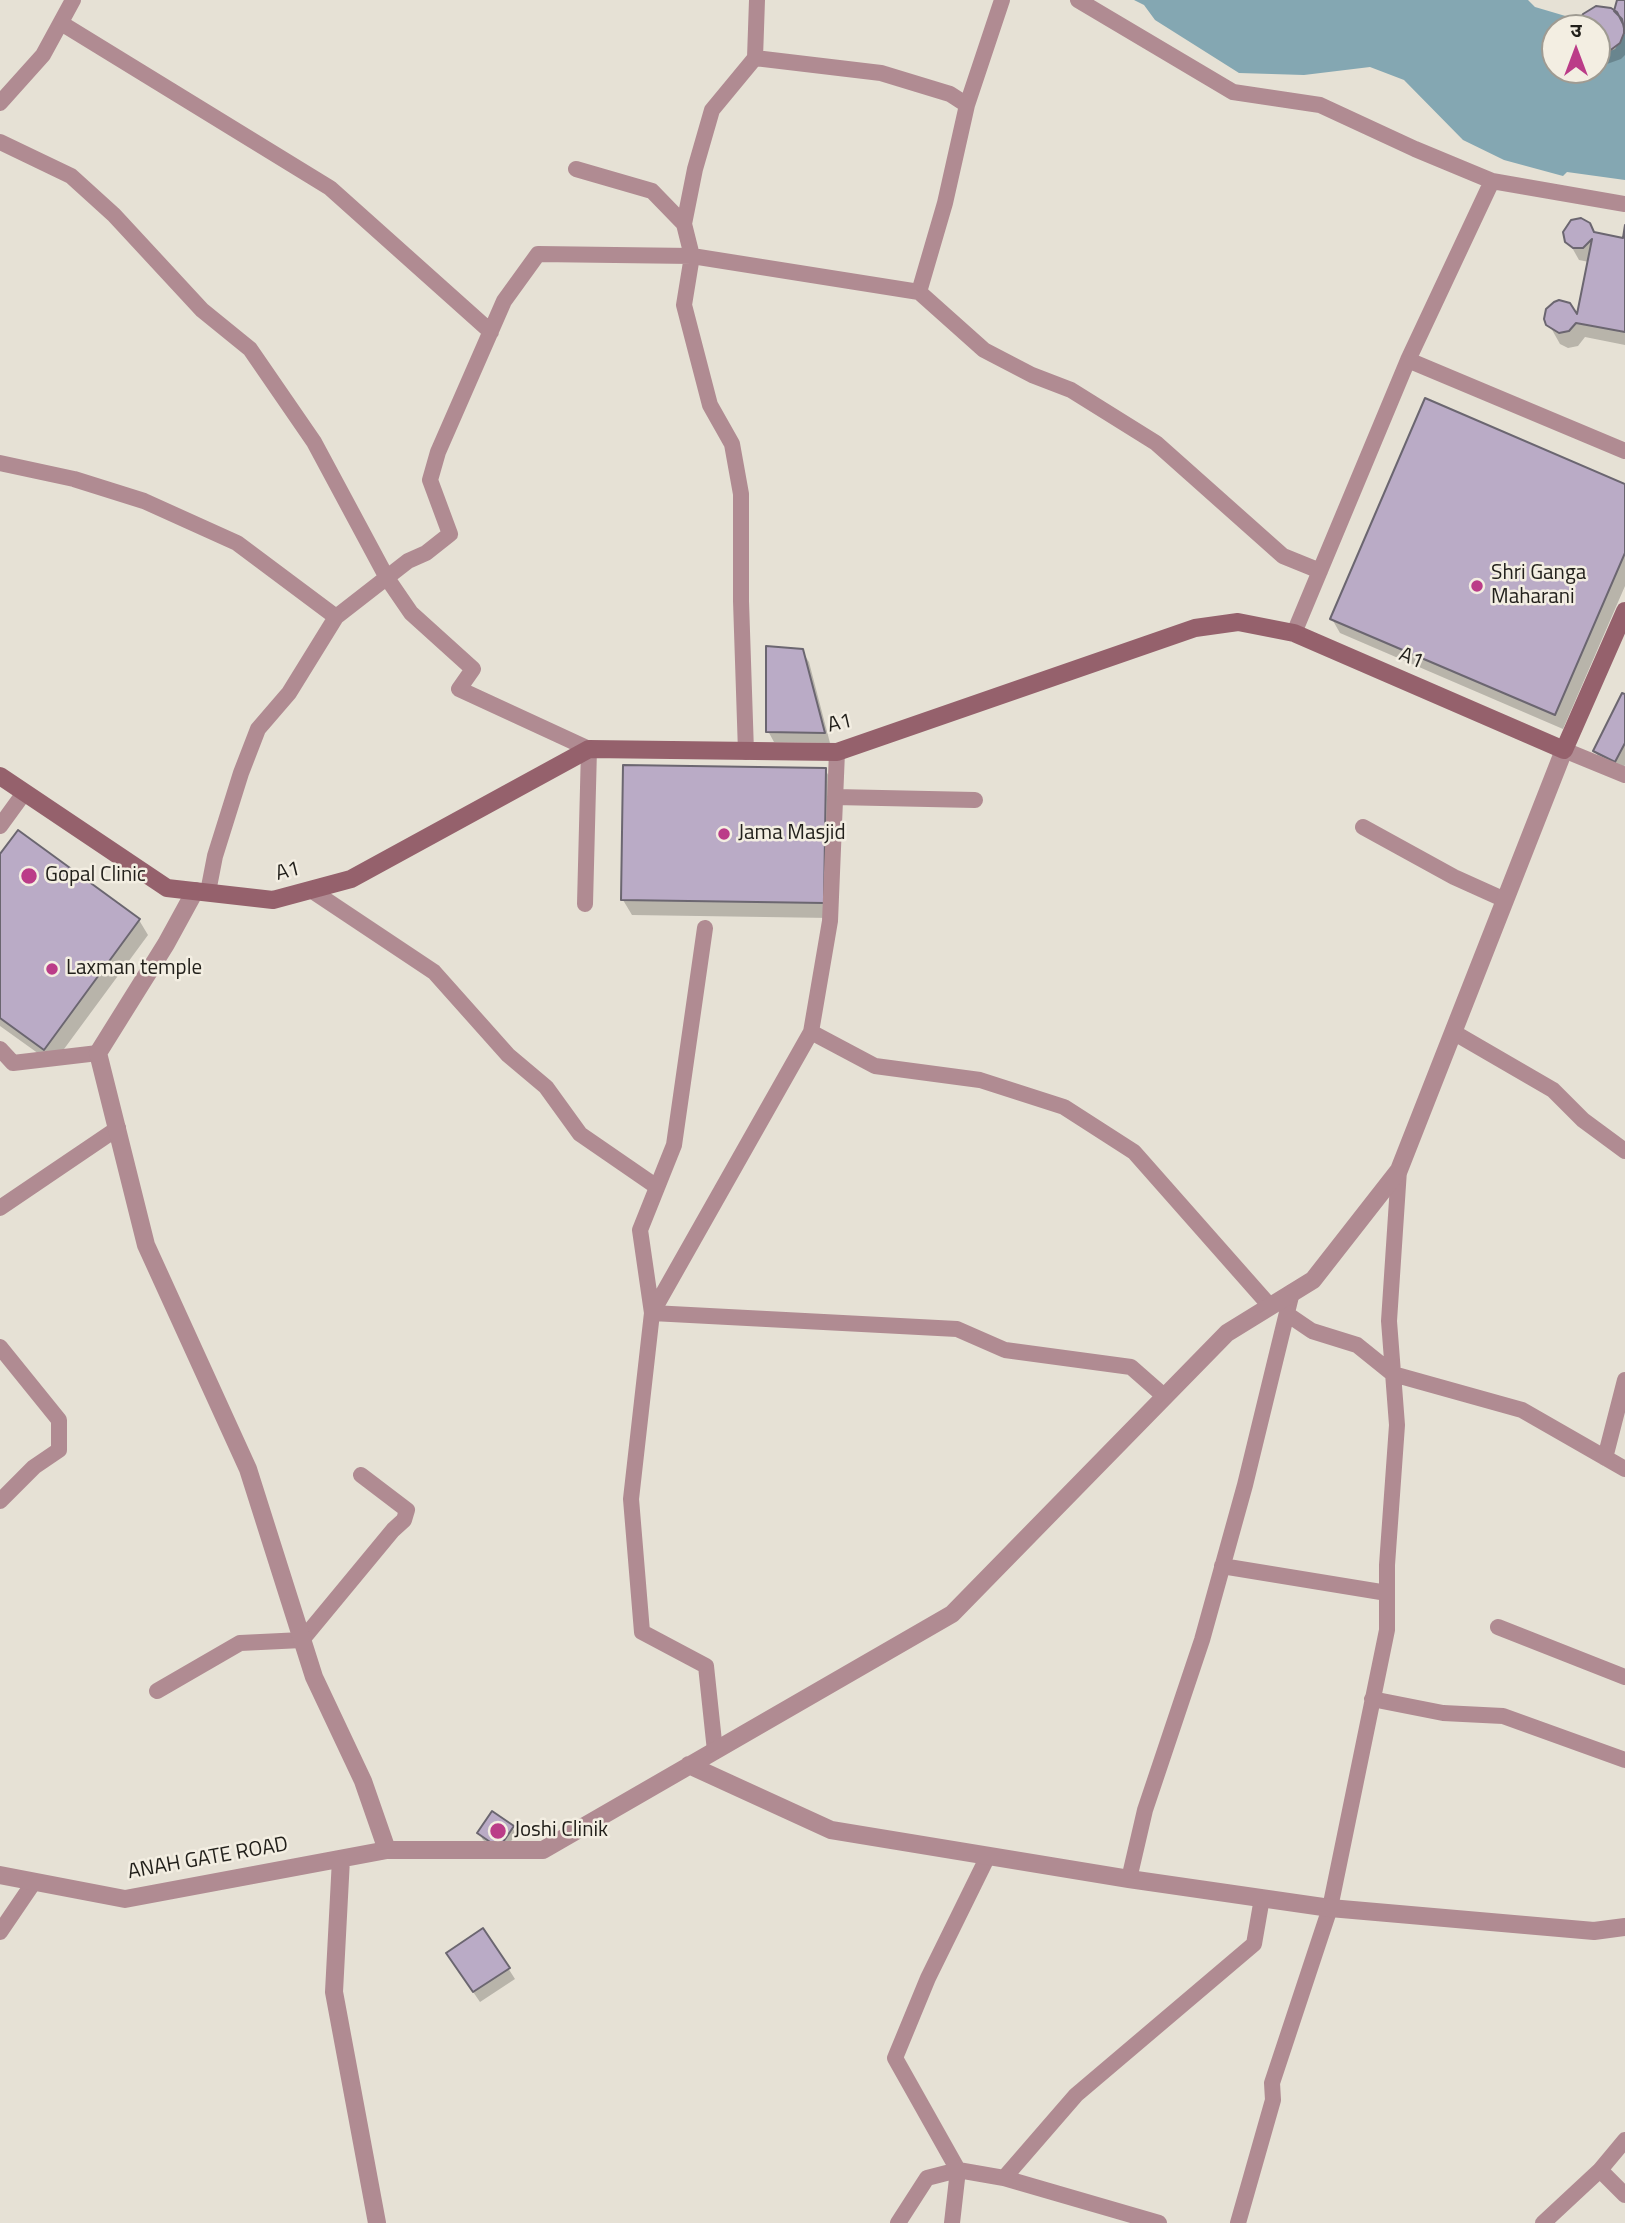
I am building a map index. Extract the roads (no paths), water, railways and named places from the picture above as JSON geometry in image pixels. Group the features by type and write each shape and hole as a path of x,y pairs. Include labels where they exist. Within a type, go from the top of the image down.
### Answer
{"main road":[{"path":"1564,750 1625,611"},
{"name":"A1","path":"0,776 167,888 273,900 351,879 589,749 836,752 1195,628 1238,622 1294,633 1564,750"}],"street":[{"path":"0,103 43,55 73,0"},
{"path":"746,752 741,494 732,444 710,405 684,305 692,256 684,224 695,169 712,110 755,58 757,0"},
{"path":"919,292 946,204 967,105 1002,0"},
{"path":"1078,0 1233,92 1320,105 1493,181 1625,204"},
{"path":"61,23 330,188 491,332"},
{"path":"755,58 881,74 950,94 967,105"},
{"path":"0,142 71,176 114,215 202,310 250,349 314,442 387,578 411,613 473,669 458,689 589,749 585,904"},
{"path":"576,169 652,191 684,224"},
{"path":"1294,633 1408,360 1493,181"},
{"path":"387,1850 363,1781 314,1677 248,1469 146,1245 98,1053 201,891 258,729 289,693 336,617 408,561 426,553 450,534 429,480 438,452 504,301 538,254 692,256 919,292 985,350 1032,375 1071,390 1156,443 1283,556 1320,571"},
{"path":"1408,360 1625,451"},
{"path":"0,463 74,479 144,501 237,543 336,617"},
{"path":"1564,750 1625,775"},
{"name":"ANAH GATE ROAD","path":"0,1875 125,1899 387,1850 543,1850 952,1614 1227,1333 1313,1280 1399,1170 1564,750"},
{"path":"652,1313 811,1032 830,921 836,752"},
{"path":"0,827 24,793"},
{"path":"835,797 975,800"},
{"path":"1363,827 1454,877 1504,900"},
{"path":"311,890 434,972 508,1055 546,1087 580,1134 657,1187"},
{"path":"705,928 674,1144 640,1230 652,1313 631,1499 642,1632 706,1665 715,1751"},
{"path":"811,1032 875,1066 980,1080 1064,1107 1135,1153 1270,1306"},
{"path":"1453,1032 1553,1090 1583,1120 1625,1151"},
{"path":"0,1049 7,1066 98,1053"},
{"path":"0,1208 118,1128"},
{"path":"1238,2223 1273,2100 1272,2083 1330,1908 1387,1630 1397,1425 1389,1321 1399,1170"},
{"path":"1129,1879 1145,1810 1202,1640 1223,1566 1292,1292"},
{"path":"652,1313 957,1329 1005,1350 1131,1367 1164,1396"},
{"path":"1287,1314 1312,1331 1357,1345 1393,1374 1522,1410 1625,1469"},
{"path":"0,1348 59,1420 59,1450 34,1467 0,1501"},
{"path":"1605,1458 1625,1380"},
{"path":"157,1691 240,1643 302,1640 404,1520 407,1510 361,1475"},
{"path":"1223,1566 1387,1593"},
{"path":"1498,1627 1625,1677"},
{"path":"1373,1699 1443,1713 1503,1716 1625,1760"},
{"path":"689,1765 831,1830 1129,1879 1330,1908 1594,1931 1625,1927"},
{"path":"952,2223 958,2170 895,2058 928,1978 988,1856"},
{"path":"341,1858 334,1993 377,2223"},
{"path":"0,1932 34,1882"},
{"path":"1004,2178 1076,2095 1254,1944 1262,1898"},
{"path":"1543,2223 1601,2170 1625,2140"},
{"path":"898,2223 927,2178 958,2170 1004,2178 1158,2223"},
{"path":"1601,2170 1625,2195"}],"water":[{"path":"1134,0 1528,0 1535,7 1559,14 1541,14 1541,84 1611,84 1611,51 1625,33 1625,180 1567,172 1563,176 1504,160 1463,140 1404,80 1370,67 1304,75 1239,73 1155,20 1144,5"}],"place":[{"name":"Shri Ganga Maharani","path":"1477,586"},
{"name":"Jama Masjid","path":"724,834"},
{"name":"Gopal Clinic","path":"29,876"},
{"name":"Laxman temple","path":"52,969"},
{"name":"Joshi Clinik","path":"498,1831"}]}
